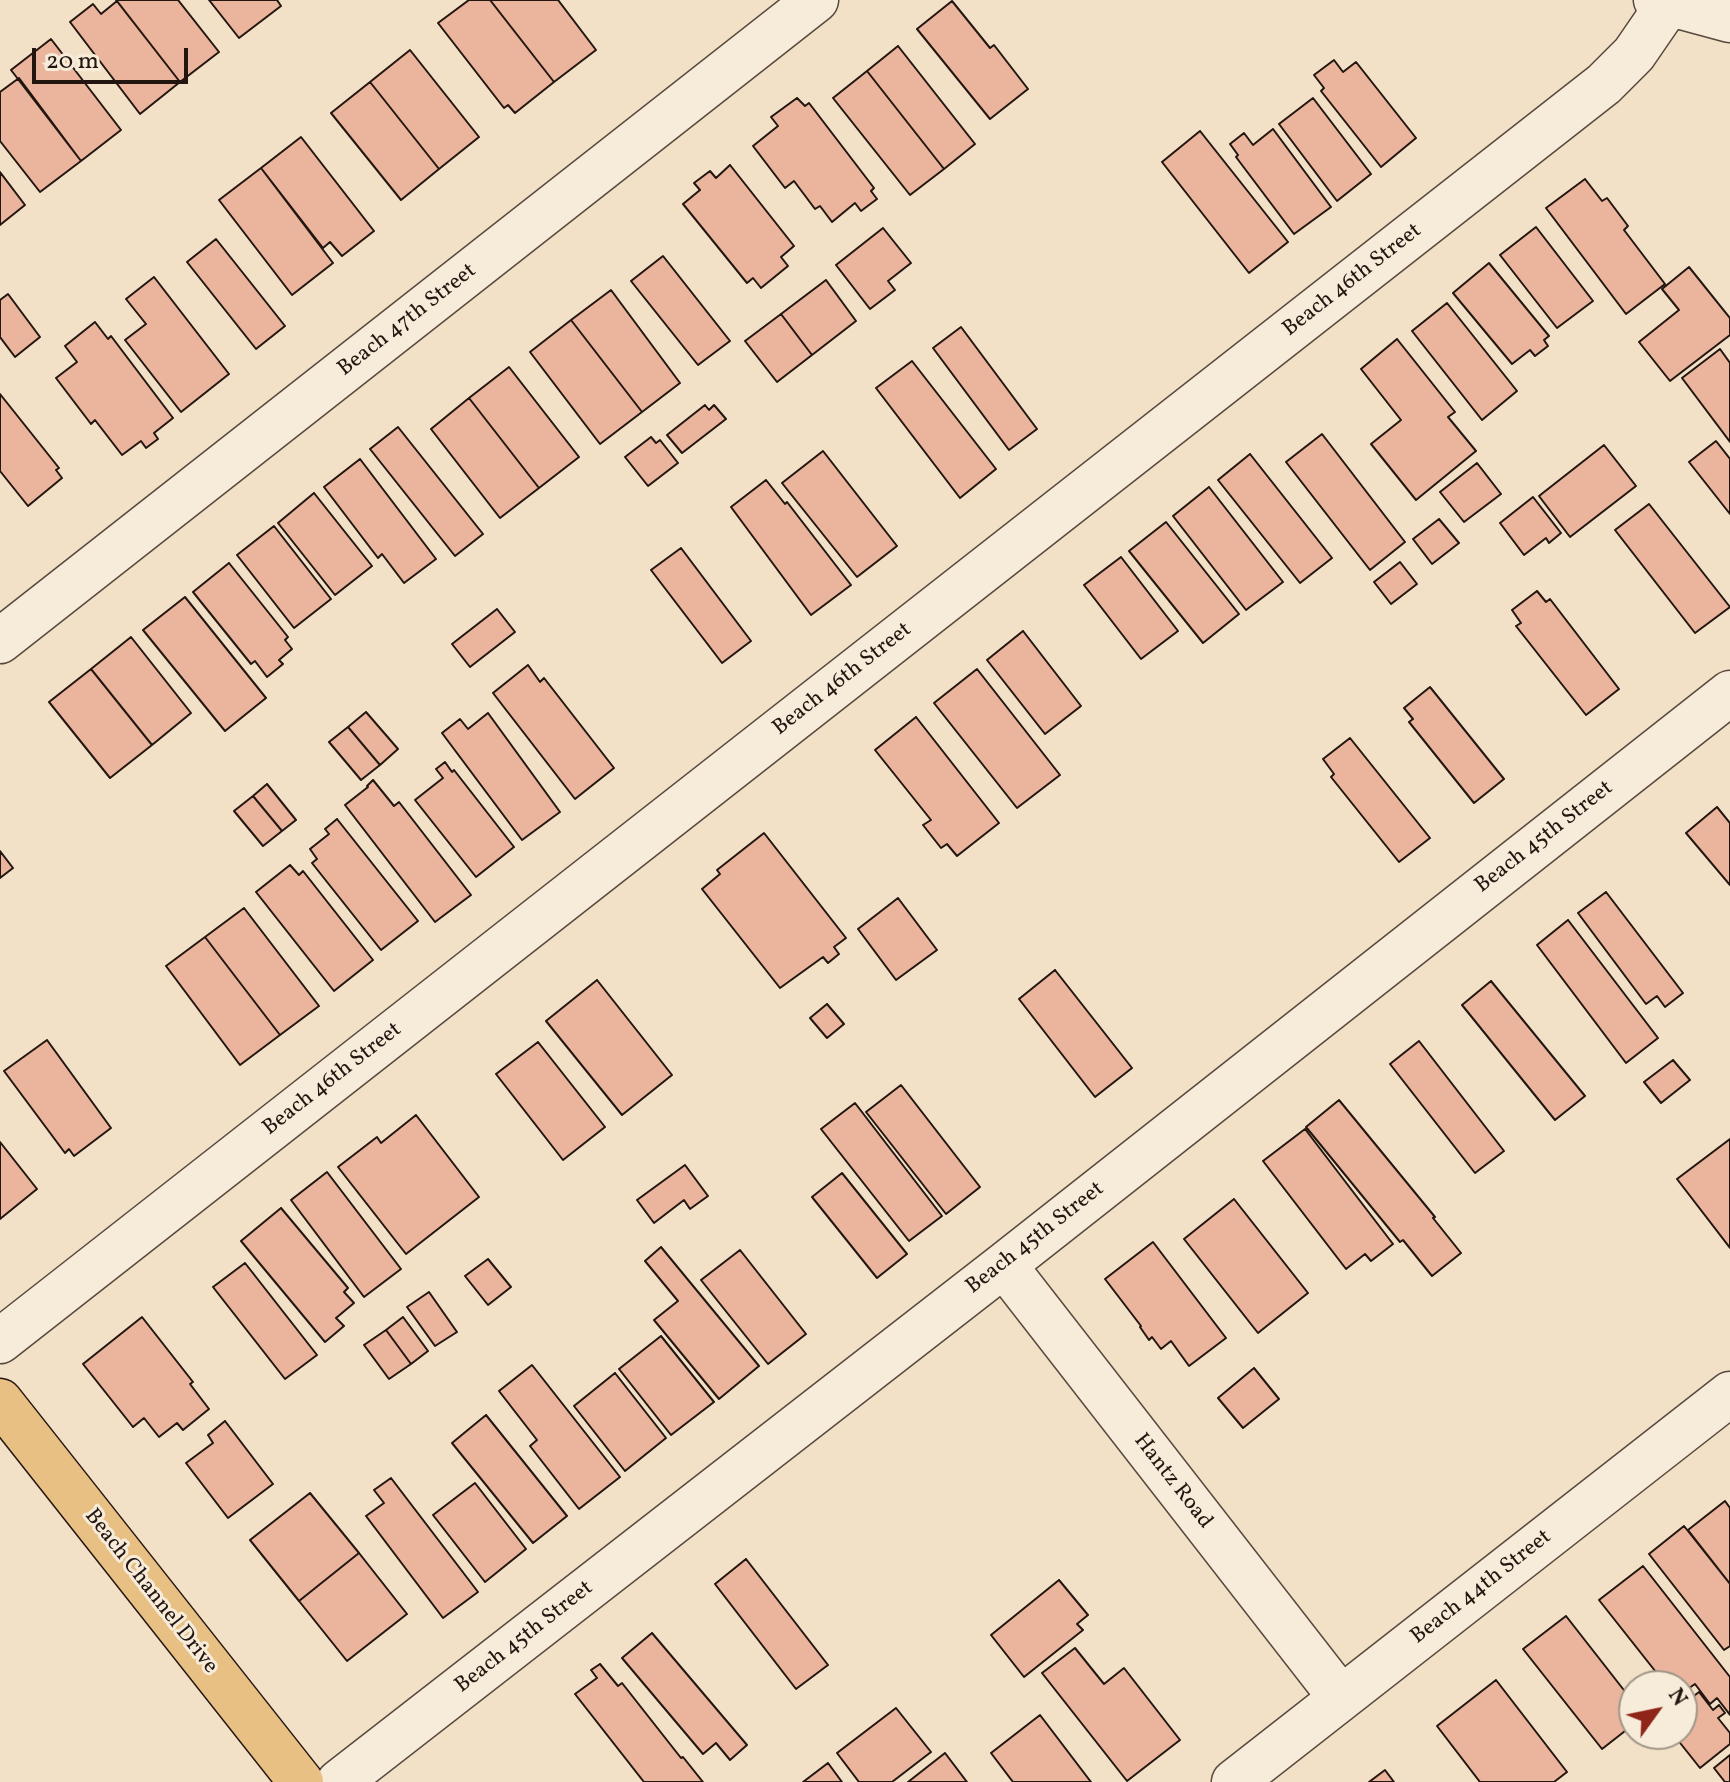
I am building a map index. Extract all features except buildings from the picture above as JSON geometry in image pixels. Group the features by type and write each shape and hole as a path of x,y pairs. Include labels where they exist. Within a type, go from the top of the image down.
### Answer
{"main road":[{"name":"Beach Channel Drive","path":"0,1401 301,1782"}],"street":[{"name":"Beach 47th Street","path":"0,641 816,0"},
{"path":"1662,2 1730,20"},
{"name":"Beach 46th Street","path":"0,1341 1604,84 1634,54 1662,2"},
{"name":"Beach 45th Street","path":"339,1782 1004,1265 1730,693"},
{"name":"Hantz Road","path":"1004,1265 1341,1698"},
{"name":"Beach 44th Street","path":"1234,1782 1730,1394"}]}
